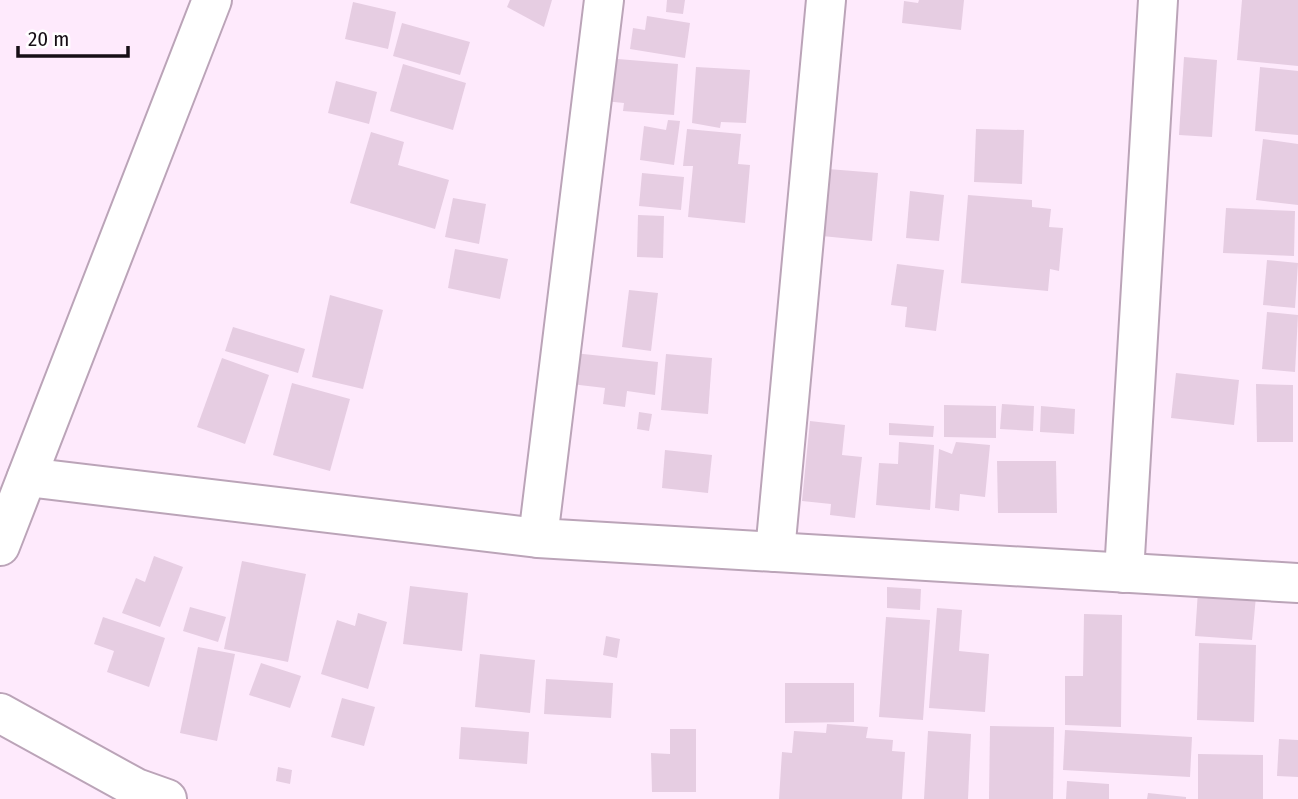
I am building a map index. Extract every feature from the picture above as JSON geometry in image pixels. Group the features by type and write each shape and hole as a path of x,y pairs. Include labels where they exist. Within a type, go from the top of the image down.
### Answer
{"street":[{"path":"0,546 15,490 212,0"},
{"path":"538,538 604,0"},
{"path":"775,552 826,0"},
{"path":"1124,573 1158,0"},
{"path":"15,490 538,538 1298,583"},
{"path":"0,713 136,788 167,799"}],"building":[{"path":"510,0 552,0 544,27 507,7"},
{"path":"667,0 685,0 683,14 666,12"},
{"path":"919,0 964,0 961,30 902,23 904,1 918,3"},
{"path":"1242,0 1298,0 1298,66 1237,60"},
{"path":"353,2 396,12 388,49 345,39"},
{"path":"647,16 690,23 685,58 630,49 633,28 645,30"},
{"path":"402,23 470,42 460,75 393,56"},
{"path":"1184,57 1217,60 1212,137 1179,135"},
{"path":"606,58 678,64 674,115 623,111 624,103 604,101"},
{"path":"403,64 466,83 453,130 390,111"},
{"path":"696,67 750,70 746,123 721,122 720,128 692,123"},
{"path":"1260,67 1298,71 1298,135 1255,131"},
{"path":"336,81 377,92 369,124 328,113"},
{"path":"668,120 680,121 674,165 640,160 644,126 666,130"},
{"path":"687,129 741,134 738,164 750,165 745,223 688,217 693,166 683,166"},
{"path":"976,129 1024,130 1022,184 974,182"},
{"path":"371,132 404,142 398,165 449,180 435,229 350,203"},
{"path":"1263,139 1298,144 1298,205 1256,200"},
{"path":"828,169 878,173 872,241 822,236"},
{"path":"642,173 684,177 681,210 639,206"},
{"path":"910,191 944,195 939,241 906,238"},
{"path":"968,195 1032,200 1032,207 1051,209 1049,227 1063,228 1059,271 1050,269 1048,291 961,283"},
{"path":"453,198 486,204 479,244 445,237"},
{"path":"1226,208 1295,211 1294,256 1223,253"},
{"path":"638,215 664,216 663,258 637,257"},
{"path":"455,249 508,259 500,299 448,288"},
{"path":"1267,260 1298,263 1295,308 1263,305"},
{"path":"897,264 944,270 936,331 905,327 907,307 891,305"},
{"path":"629,290 658,293 651,351 622,347"},
{"path":"330,295 383,310 363,389 312,377"},
{"path":"1267,312 1298,315 1295,372 1262,369"},
{"path":"233,327 305,349 298,373 225,351"},
{"path":"574,353 658,362 655,395 627,391 625,407 603,404 605,388 571,384"},
{"path":"666,354 712,358 708,414 661,410"},
{"path":"222,358 269,375 245,444 197,427"},
{"path":"1176,373 1239,380 1234,425 1171,418"},
{"path":"292,383 350,399 330,471 273,455"},
{"path":"1256,384 1293,385 1293,442 1257,442"},
{"path":"1002,404 1034,406 1033,431 1000,429"},
{"path":"944,405 996,406 996,438 944,437"},
{"path":"1041,406 1075,409 1074,434 1040,432"},
{"path":"639,412 652,414 649,431 637,429"},
{"path":"810,421 845,425 842,455 862,457 855,518 830,515 831,504 802,501"},
{"path":"889,423 934,426 933,437 889,435"},
{"path":"899,442 934,445 930,510 876,505 879,463 898,464"},
{"path":"956,442 990,445 985,497 960,494 959,511 935,508 939,449 952,454"},
{"path":"665,450 712,455 708,493 662,488"},
{"path":"997,461 1056,461 1057,513 998,513"},
{"path":"154,556 183,567 160,627 122,613 136,578 145,582"},
{"path":"242,561 306,574 288,662 224,649"},
{"path":"410,586 468,593 462,651 403,644"},
{"path":"887,587 921,589 920,610 887,608"},
{"path":"1198,591 1256,596 1252,640 1195,636"},
{"path":"190,607 226,617 218,642 183,631"},
{"path":"937,608 962,610 959,651 989,654 985,712 929,708"},
{"path":"358,613 387,622 368,689 321,674 337,620 355,626"},
{"path":"1084,614 1122,615 1121,727 1065,725 1065,676 1083,676"},
{"path":"103,617 165,638 149,687 107,672 114,651 94,644"},
{"path":"886,617 930,620 923,720 879,717"},
{"path":"606,636 620,639 617,658 603,655"},
{"path":"1199,643 1256,645 1254,722 1197,720"},
{"path":"198,647 235,654 217,741 180,733"},
{"path":"480,654 535,660 530,713 475,707"},
{"path":"261,663 301,676 290,708 249,695"},
{"path":"546,679 613,683 611,718 544,714"},
{"path":"785,683 854,683 854,722 785,723"},
{"path":"342,698 375,707 364,746 331,737"},
{"path":"827,724 868,727 866,738 893,740 892,751 905,752 902,799 779,799 782,752 792,753 794,731 826,733"},
{"path":"990,726 1054,727 1053,799 989,799"},
{"path":"461,727 529,732 527,764 459,759"},
{"path":"670,729 696,729 696,792 652,792 651,753 670,754"},
{"path":"1065,730 1192,737 1190,777 1063,770"},
{"path":"928,731 971,734 968,799 924,799"},
{"path":"1279,739 1298,740 1298,777 1277,776"},
{"path":"1198,754 1263,755 1263,799 1198,799"},
{"path":"278,767 292,770 290,784 276,781"},
{"path":"1067,781 1109,784 1109,799 1066,799"},
{"path":"1148,793 1186,797 1186,799 1147,799"}]}
